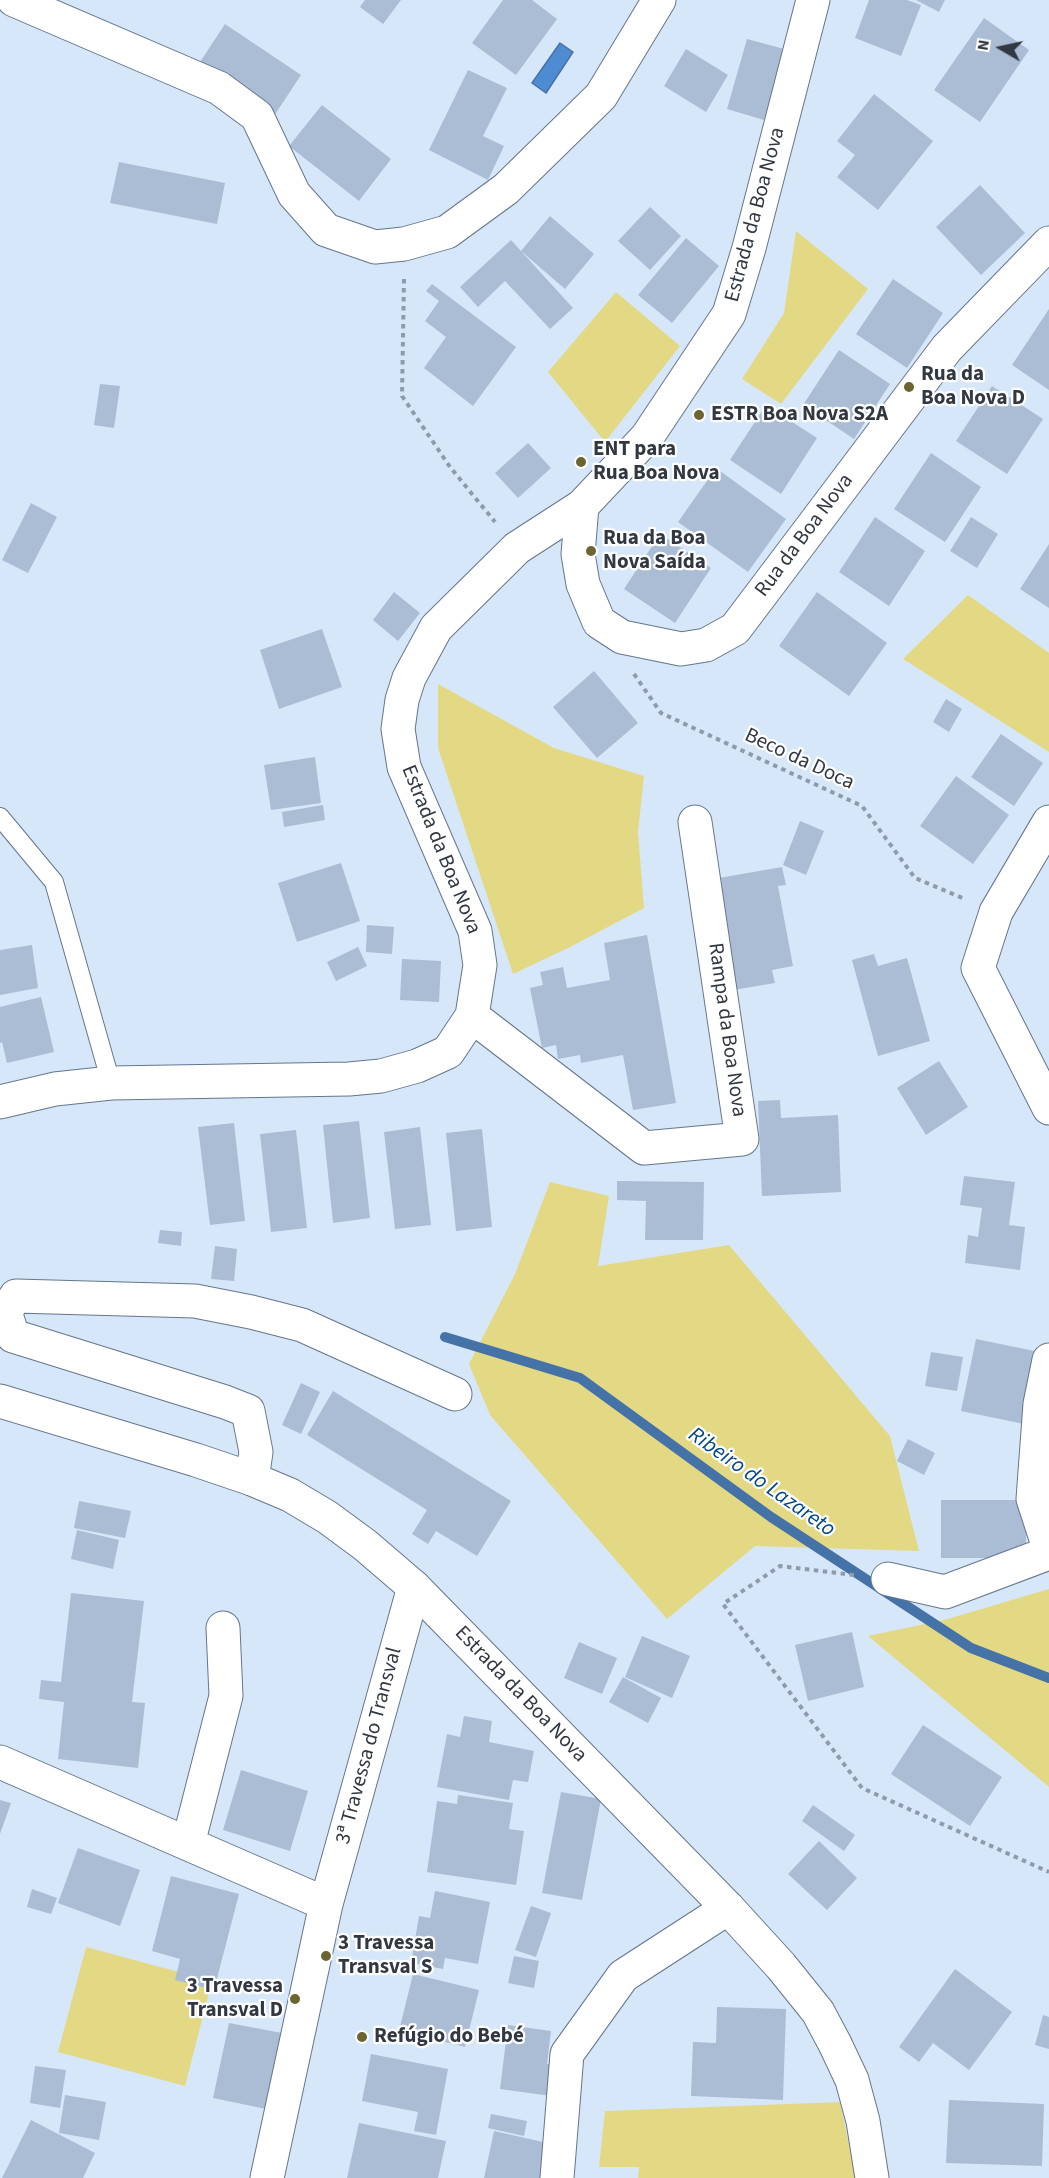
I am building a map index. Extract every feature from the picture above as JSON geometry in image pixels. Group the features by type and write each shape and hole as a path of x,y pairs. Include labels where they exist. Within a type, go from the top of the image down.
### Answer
{"street":[{"path":"14,0 219,87 257,116 294,194 327,230 375,247 404,244 447,232 506,189 601,96 659,0"},
{"name":"Estrada da Boa Nova","path":"0,1102 55,1089 111,1083 338,1080 381,1076 448,1052 472,1016 480,965 475,931 404,767 398,729 402,700 409,678 436,628 517,548 582,506 647,436 729,314 752,237 813,0"},
{"name":"Rua da Boa Nova","path":"582,506 578,554 583,584 598,622 622,637 681,649 706,645 735,629 946,348 1049,243"},
{"name":"Rampa da Boa Nova","path":"472,1016 644,1148 742,1139 695,822"},
{"path":"1049,822 996,912 978,968 1049,1108"},
{"path":"252,1479 256,1452 248,1411 13,1336 5,1312 16,1296 195,1301 252,1312 302,1326 455,1394"},
{"path":"1049,1360 1040,1404 1033,1499 1049,1548"},
{"name":"Estrada da Boa Nova","path":"0,1401 252,1479 290,1495 327,1517 365,1545 414,1587 728,1908 789,1975 818,2012 852,2080 863,2121 872,2178"},
{"path":"888,1579 945,1592 1049,1553"},
{"name":"3ª Travessa do Transval","path":"267,2178 326,1905 414,1587"},
{"path":"188,1844 226,1696 224,1628"},
{"path":"0,1762 326,1905"},
{"path":"557,2178 567,2054 623,1976 728,1908"}],"lane":[{"path":"0,817 54,882 111,1083"}],"path":[{"path":"404,244 402,396 450,467 517,548"},
{"name":"Beco da Doca","path":"630,667 661,713 862,806 915,878 996,912"},
{"path":"888,1579 780,1566 723,1604 862,1788 1049,1872"}],"shaded area":[{"path":"796,231 868,289 781,404 742,379 784,313"},
{"path":"616,292 680,346 605,442 548,372"},
{"path":"968,595 1049,653 1049,752 903,659"},
{"path":"438,684 554,748 644,776 638,832 644,908 513,974 438,748"},
{"path":"550,1182 609,1196 598,1266 729,1245 890,1436 919,1551 755,1546 667,1619 490,1415 469,1364 515,1274"},
{"path":"1049,1589 1049,1787 868,1636 944,1620"},
{"path":"86,1947 212,1981 185,2086 58,2052"},
{"path":"840,2102 856,2178 638,2178 639,2167 599,2167 605,2111"}],"water":[{"path":"560,43 573,52 546,93 532,83"}],"building":[{"path":"365,0 401,0 383,24 360,7"},
{"path":"503,0 532,0 557,19 516,75 472,43"},
{"path":"869,0 907,0 921,5 901,56 855,38"},
{"path":"916,0 945,0 939,12"},
{"path":"984,18 1029,50 980,122 934,90"},
{"path":"225,24 301,75 274,116 198,65"},
{"path":"747,39 784,49 764,120 727,109"},
{"path":"686,49 728,75 706,112 664,86"},
{"path":"468,70 507,88 483,136 504,146 488,180 429,150"},
{"path":"874,94 933,141 878,210 837,177 855,155 837,141"},
{"path":"322,105 391,159 359,201 289,146"},
{"path":"119,162 225,183 217,224 110,203"},
{"path":"980,185 1025,233 981,275 936,227"},
{"path":"650,207 681,236 650,270 618,241"},
{"path":"550,216 594,254 565,289 521,251"},
{"path":"686,238 719,266 672,323 638,295"},
{"path":"511,240 573,308 550,329 505,281 478,307 460,287"},
{"path":"893,279 943,313 907,368 856,334"},
{"path":"432,284 516,347 473,406 424,368 446,337 425,321 439,301 426,291"},
{"path":"1049,309 1049,390 1012,365"},
{"path":"839,350 890,384 854,439 803,405"},
{"path":"100,384 120,386 114,428 94,425"},
{"path":"992,386 1043,419 1007,474 956,441"},
{"path":"766,405 817,438 781,494 730,460"},
{"path":"528,443 551,468 518,498 495,473"},
{"path":"931,453 981,487 945,542 894,509"},
{"path":"716,468 786,519 748,572 678,522"},
{"path":"31,503 57,517 28,573 2,560"},
{"path":"875,517 925,551 889,606 839,572"},
{"path":"971,517 998,534 977,568 950,551"},
{"path":"660,534 711,568 675,623 624,589"},
{"path":"1049,544 1049,608 1020,589"},
{"path":"394,592 420,613 398,641 373,620"},
{"path":"817,592 887,643 849,696 779,646"},
{"path":"322,629 342,687 279,709 260,650"},
{"path":"594,671 638,723 597,758 553,707"},
{"path":"946,699 962,709 949,732 933,722"},
{"path":"1001,734 1043,763 1014,806 971,777"},
{"path":"315,757 321,803 271,810 264,765"},
{"path":"956,776 1009,815 973,864 920,826"},
{"path":"323,805 325,820 284,827 282,812"},
{"path":"800,821 824,831 806,875 783,865"},
{"path":"341,863 360,921 297,942 278,883"},
{"path":"782,867 786,885 778,886 793,966 772,970 775,983 733,990 713,879"},
{"path":"367,925 394,927 392,954 366,952"},
{"path":"647,935 676,1103 633,1110 623,1055 581,1063 580,1055 558,1059 556,1045 542,1048 530,988 543,985 540,972 563,967 567,988 610,980 604,943"},
{"path":"32,945 38,988 0,995 0,950"},
{"path":"358,947 367,966 336,981 327,962"},
{"path":"874,954 878,966 907,958 930,1041 878,1056 852,960"},
{"path":"402,959 441,961 439,1002 400,1000"},
{"path":"41,997 54,1052 7,1063 2,1042 0,1043 0,1007"},
{"path":"939,1061 968,1107 926,1135 897,1088"},
{"path":"780,1100 781,1118 838,1115 841,1192 762,1196 758,1101"},
{"path":"359,1121 370,1218 333,1223 323,1125"},
{"path":"234,1123 245,1221 210,1225 198,1127"},
{"path":"420,1127 431,1225 395,1229 384,1132"},
{"path":"482,1129 492,1227 456,1231 446,1133"},
{"path":"296,1130 307,1228 271,1232 260,1134"},
{"path":"964,1176 1015,1182 1009,1225 1025,1227 1020,1270 965,1263 968,1235 978,1237 982,1208 960,1205"},
{"path":"617,1181 704,1182 703,1240 645,1240 646,1201 617,1200"},
{"path":"160,1230 182,1232 181,1246 158,1243"},
{"path":"215,1246 237,1249 234,1281 211,1279"},
{"path":"976,1339 1044,1353 1029,1425 961,1411"},
{"path":"931,1352 963,1357 957,1391 925,1386"},
{"path":"301,1383 320,1392 301,1434 282,1425"},
{"path":"333,1391 511,1501 477,1556 436,1531 428,1544 412,1534 427,1510 307,1435"},
{"path":"908,1439 935,1453 924,1475 897,1461"},
{"path":"941,1500 1026,1500 1026,1558 941,1558"},
{"path":"79,1501 131,1511 125,1538 74,1528"},
{"path":"77,1530 119,1540 113,1569 71,1559"},
{"path":"71,1593 144,1601 132,1702 145,1703 138,1768 58,1759 64,1702 39,1699 41,1680 61,1682"},
{"path":"852,1632 864,1687 808,1701 795,1645"},
{"path":"642,1636 690,1656 672,1698 625,1677"},
{"path":"579,1642 617,1658 602,1694 564,1678"},
{"path":"623,1677 661,1698 648,1723 609,1702"},
{"path":"464,1716 492,1721 489,1742 534,1751 528,1782 513,1780 509,1800 437,1787 447,1734 460,1737"},
{"path":"923,1725 1002,1777 970,1826 891,1774"},
{"path":"241,1770 308,1791 290,1851 223,1830"},
{"path":"561,1792 601,1799 582,1900 542,1893"},
{"path":"458,1795 513,1803 509,1829 524,1831 516,1885 427,1872 437,1801 457,1804"},
{"path":"0,1800 11,1803 0,1834"},
{"path":"813,1805 855,1835 844,1851 802,1821"},
{"path":"819,1841 857,1878 827,1910 788,1874"},
{"path":"78,1848 140,1870 120,1926 58,1903"},
{"path":"171,1876 239,1894 214,1990 175,1980 180,1959 152,1951"},
{"path":"32,1889 57,1898 51,1914 27,1907"},
{"path":"435,1891 490,1902 478,1964 445,1958 443,1969 411,1963 419,1916 430,1918"},
{"path":"531,1906 551,1913 536,1957 515,1950"},
{"path":"514,1956 539,1961 534,1988 508,1983"},
{"path":"955,1969 1012,2012 969,2070 933,2043 919,2062 899,2047"},
{"path":"413,1974 479,1990 465,2047 399,2031"},
{"path":"717,2007 786,2009 783,2100 691,2096 693,2042 716,2043"},
{"path":"1043,2015 1049,2017 1049,2049 1035,2045"},
{"path":"229,2023 282,2033 266,2109 213,2098"},
{"path":"508,2025 551,2031 547,2064 555,2065 551,2096 500,2089"},
{"path":"371,2054 448,2069 436,2135 414,2131 418,2112 362,2101"},
{"path":"35,2066 66,2070 60,2108 30,2103"},
{"path":"65,2095 106,2102 99,2140 59,2133"},
{"path":"949,2100 1044,2104 1042,2166 946,2163"},
{"path":"491,2114 527,2121 524,2136 488,2128"},
{"path":"31,2120 95,2153 83,2178 2,2178"},
{"path":"359,2123 446,2141 438,2178 347,2178"},
{"path":"494,2131 552,2144 545,2178 484,2178"}],"waterway":[{"name":"Ribeiro do Lazareto","path":"445,1337 580,1378 771,1517 971,1648 1049,1678"}],"place":[{"name":"Rua da Boa Nova D","path":"909,387"},
{"name":"ESTR Boa Nova S2A","path":"699,415"},
{"name":"ENT para Rua Boa Nova","path":"581,462"},
{"name":"Rua da Boa Nova Saída","path":"591,551"},
{"name":"3 Travessa Transval S","path":"326,1956"},
{"name":"3 Travessa Transval D","path":"295,1999"},
{"name":"Refúgio do Bebé","path":"362,2037"}]}
